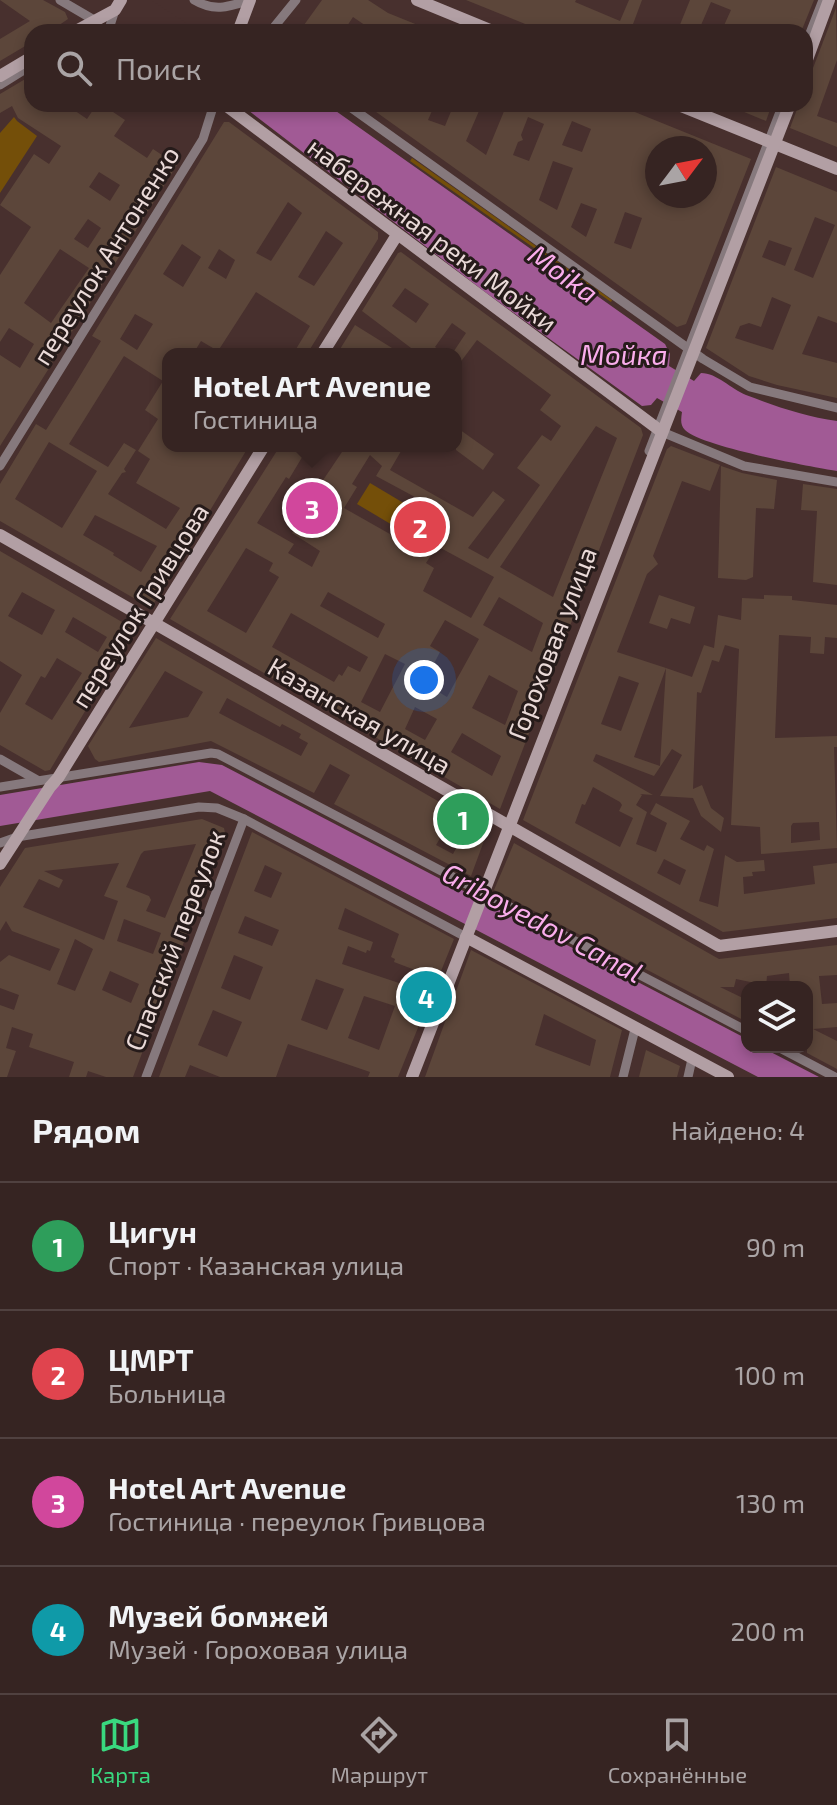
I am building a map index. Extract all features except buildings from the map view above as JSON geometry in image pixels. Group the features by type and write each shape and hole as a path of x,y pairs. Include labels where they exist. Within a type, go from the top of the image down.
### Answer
{"street":[{"path":"60,0 94,20"},
{"path":"194,0 205,7 217,9 250,0"},
{"path":"241,24 250,0"},
{"path":"417,0 476,24"},
{"path":"813,26 823,0"},
{"path":"813,43 829,0"},
{"path":"276,24 292,3"},
{"path":"87,24 117,6"},
{"path":"0,76 24,62"},
{"path":"0,85 24,70"},
{"name":"переулок Антоненко","path":"0,466 203,139 211,112"},
{"name":"набережная реки Мойки","path":"235,112 660,431 744,466 837,482"},
{"name":"набережная реки Мойки","path":"357,112 691,350 750,387 837,408"},
{"path":"696,112 837,169"},
{"path":"772,142 781,112"},
{"path":"691,350 786,112"},
{"path":"326,348 397,235"},
{"name":"Гороховая улица","path":"466,931 691,350"},
{"name":"переулок Гривцова","path":"17,837 260,452"},
{"name":"Казанская улица","path":"0,535 719,946 837,931"},
{"path":"0,787 37,780 54,782 218,754 480,894 741,1028"},
{"path":"1,761 37,780"},
{"path":"0,843 17,837 207,806 244,819 466,931 635,1029 728,1077"},
{"name":"Спасский переулок","path":"146,1077 244,819"},
{"path":"0,864 17,837"},
{"path":"409,1077 466,931"},
{"path":"623,1077 635,1029"},
{"path":"789,1053 835,1077"},
{"path":"688,1077 692,1059"}],"shaded area":[{"path":"14,117 37,136 0,193 0,133"},
{"path":"412,158 612,300 611,302 410,161"},
{"path":"370,483 412,508 399,529 357,504"}],"water":[{"name":"Мойка","path":"250,112 337,112 665,344 670,354 669,366 694,381 701,373 707,374 757,399 802,414 837,421 837,471 757,455 696,436 685,430 682,412 657,398 651,405 642,406 485,292"},
{"name":"Griboyedov Canal","path":"199,762 222,765 741,1036 741,1053 773,1053 819,1077 758,1077 210,791 0,826 0,795"}],"pier":[{"path":"105,0 151,0 188,24 141,24"}],"place":[{"name":"Hotel Art Avenue","path":"312,508"},
{"name":"ЦМРТ","path":"420,527"},
{"name":"Цигун","path":"463,819"},
{"name":"Музей бомжей","path":"426,997"}],"water label":[{"name":"Moika","path":"564,273"}]}
